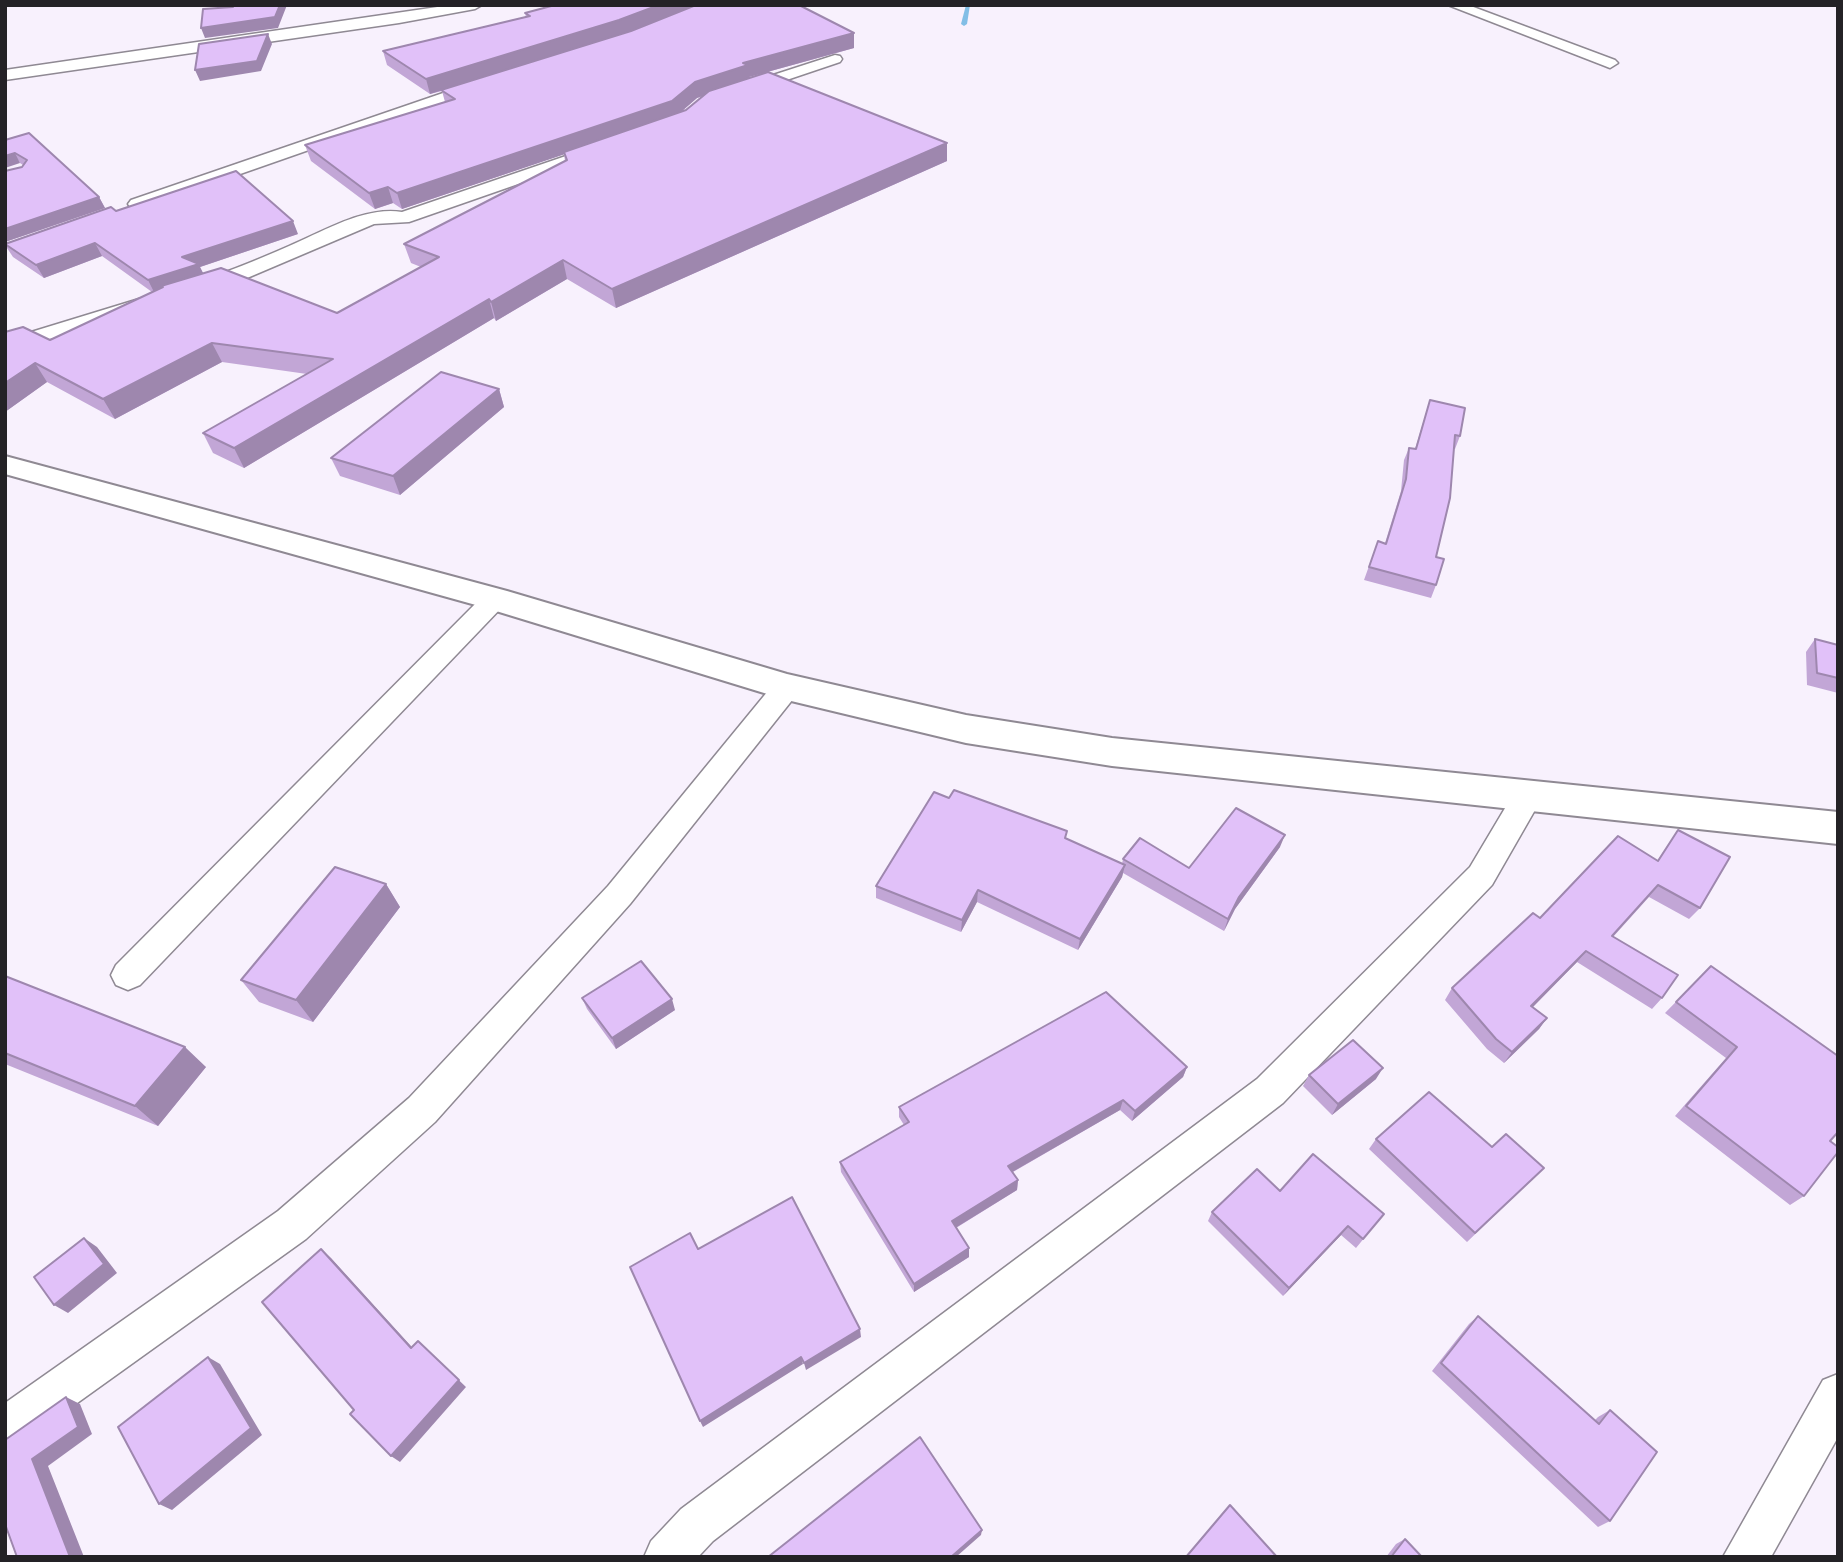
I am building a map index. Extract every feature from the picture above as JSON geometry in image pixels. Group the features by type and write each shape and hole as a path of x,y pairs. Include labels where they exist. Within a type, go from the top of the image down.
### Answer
{"main road":[{"path":"6,466 495,599 787,687 965,729 1112,752 1838,828"}],"street":[{"path":"5,75 400,19 475,5"},
{"path":"1455,5 1610,63"},
{"path":"730,94 835,59"},
{"path":"122,210 496,81"},
{"path":"180,293 233,276 370,219 391,216 403,218 616,144"},
{"path":"5,346 153,301"},
{"path":"128,975 495,599"},
{"path":"5,1429 292,1225 422,1110 619,895 787,687"},
{"path":"667,1557 697,1525 1270,1090 1480,876 1528,796"},
{"path":"1746,1557 1838,1395"}],"building":[{"path":"233,5 280,5 275,17 201,28 203,9"},
{"path":"555,5 659,5 619,20 426,79 383,51 530,16 525,13"},
{"path":"696,5 799,5 854,33 743,63 748,65 695,82 672,101 397,193 388,187 369,193 305,145 455,99 441,90 631,31"},
{"path":"268,34 257,61 195,70 199,44"},
{"path":"768,72 947,143 612,289 563,260 491,302 489,299 234,448 203,433 333,359 212,343 103,399 35,363 5,383 5,332 23,327 50,340 163,287 161,286 221,268 337,313 439,257 404,244 567,160 564,152 686,110 709,91"},
{"path":"29,133 99,197 5,229 5,171 22,167 27,160 15,153 5,156 5,140"},
{"path":"236,171 293,221 182,257 199,264 148,280 95,243 36,265 5,244 111,207 116,211"},
{"path":"441,372 499,389 393,476 331,458"},
{"path":"1430,400 1465,408 1460,436 1455,435 1450,498 1436,557 1444,559 1436,585 1369,567 1378,541 1386,544 1406,479 1409,448 1416,449"},
{"path":"1815,639 1838,645 1838,678 1817,673"},
{"path":"954,790 1067,831 1065,838 1125,865 1080,939 978,890 962,920 876,886 934,792 949,798"},
{"path":"1236,808 1285,835 1239,897 1228,919 1123,859 1140,838 1189,868"},
{"path":"1678,830 1730,857 1700,908 1658,885 1612,936 1678,975 1662,998 1586,951 1531,1006 1547,1018 1512,1052 1496,1039 1452,988 1533,913 1540,918 1618,836 1658,861"},
{"path":"335,867 386,884 296,1000 241,980"},
{"path":"641,961 672,999 612,1038 582,998"},
{"path":"1711,966 1838,1056 1838,1132 1830,1141 1838,1147 1838,1152 1804,1196 1686,1106 1737,1047 1676,1002"},
{"path":"5,976 185,1047 135,1106 5,1053"},
{"path":"1106,992 1187,1067 1135,1111 1123,1100 1008,1166 1018,1180 952,1221 969,1248 914,1284 840,1162 909,1122 899,1107"},
{"path":"1353,1040 1383,1068 1338,1104 1309,1075"},
{"path":"1429,1092 1492,1147 1506,1134 1544,1168 1475,1233 1376,1139"},
{"path":"1313,1154 1384,1214 1363,1239 1348,1226 1289,1288 1212,1212 1257,1169 1280,1191"},
{"path":"792,1197 860,1329 804,1363 801,1357 700,1421 630,1267 690,1233 698,1249"},
{"path":"84,1238 104,1264 54,1305 34,1277"},
{"path":"321,1249 411,1348 418,1341 459,1380 391,1456 350,1414 354,1410 262,1302"},
{"path":"1478,1316 1599,1424 1610,1410 1657,1452 1610,1521 1441,1363"},
{"path":"208,1357 251,1428 159,1504 118,1427"},
{"path":"66,1397 78,1427 32,1459 70,1557 17,1557 5,1524 5,1440"},
{"path":"920,1437 982,1530 951,1557 768,1557"},
{"path":"1230,1505 1277,1557 1186,1557"},
{"path":"1405,1539 1422,1557 1391,1557"}],"waterway":[{"path":"964,24 968,5"}]}
